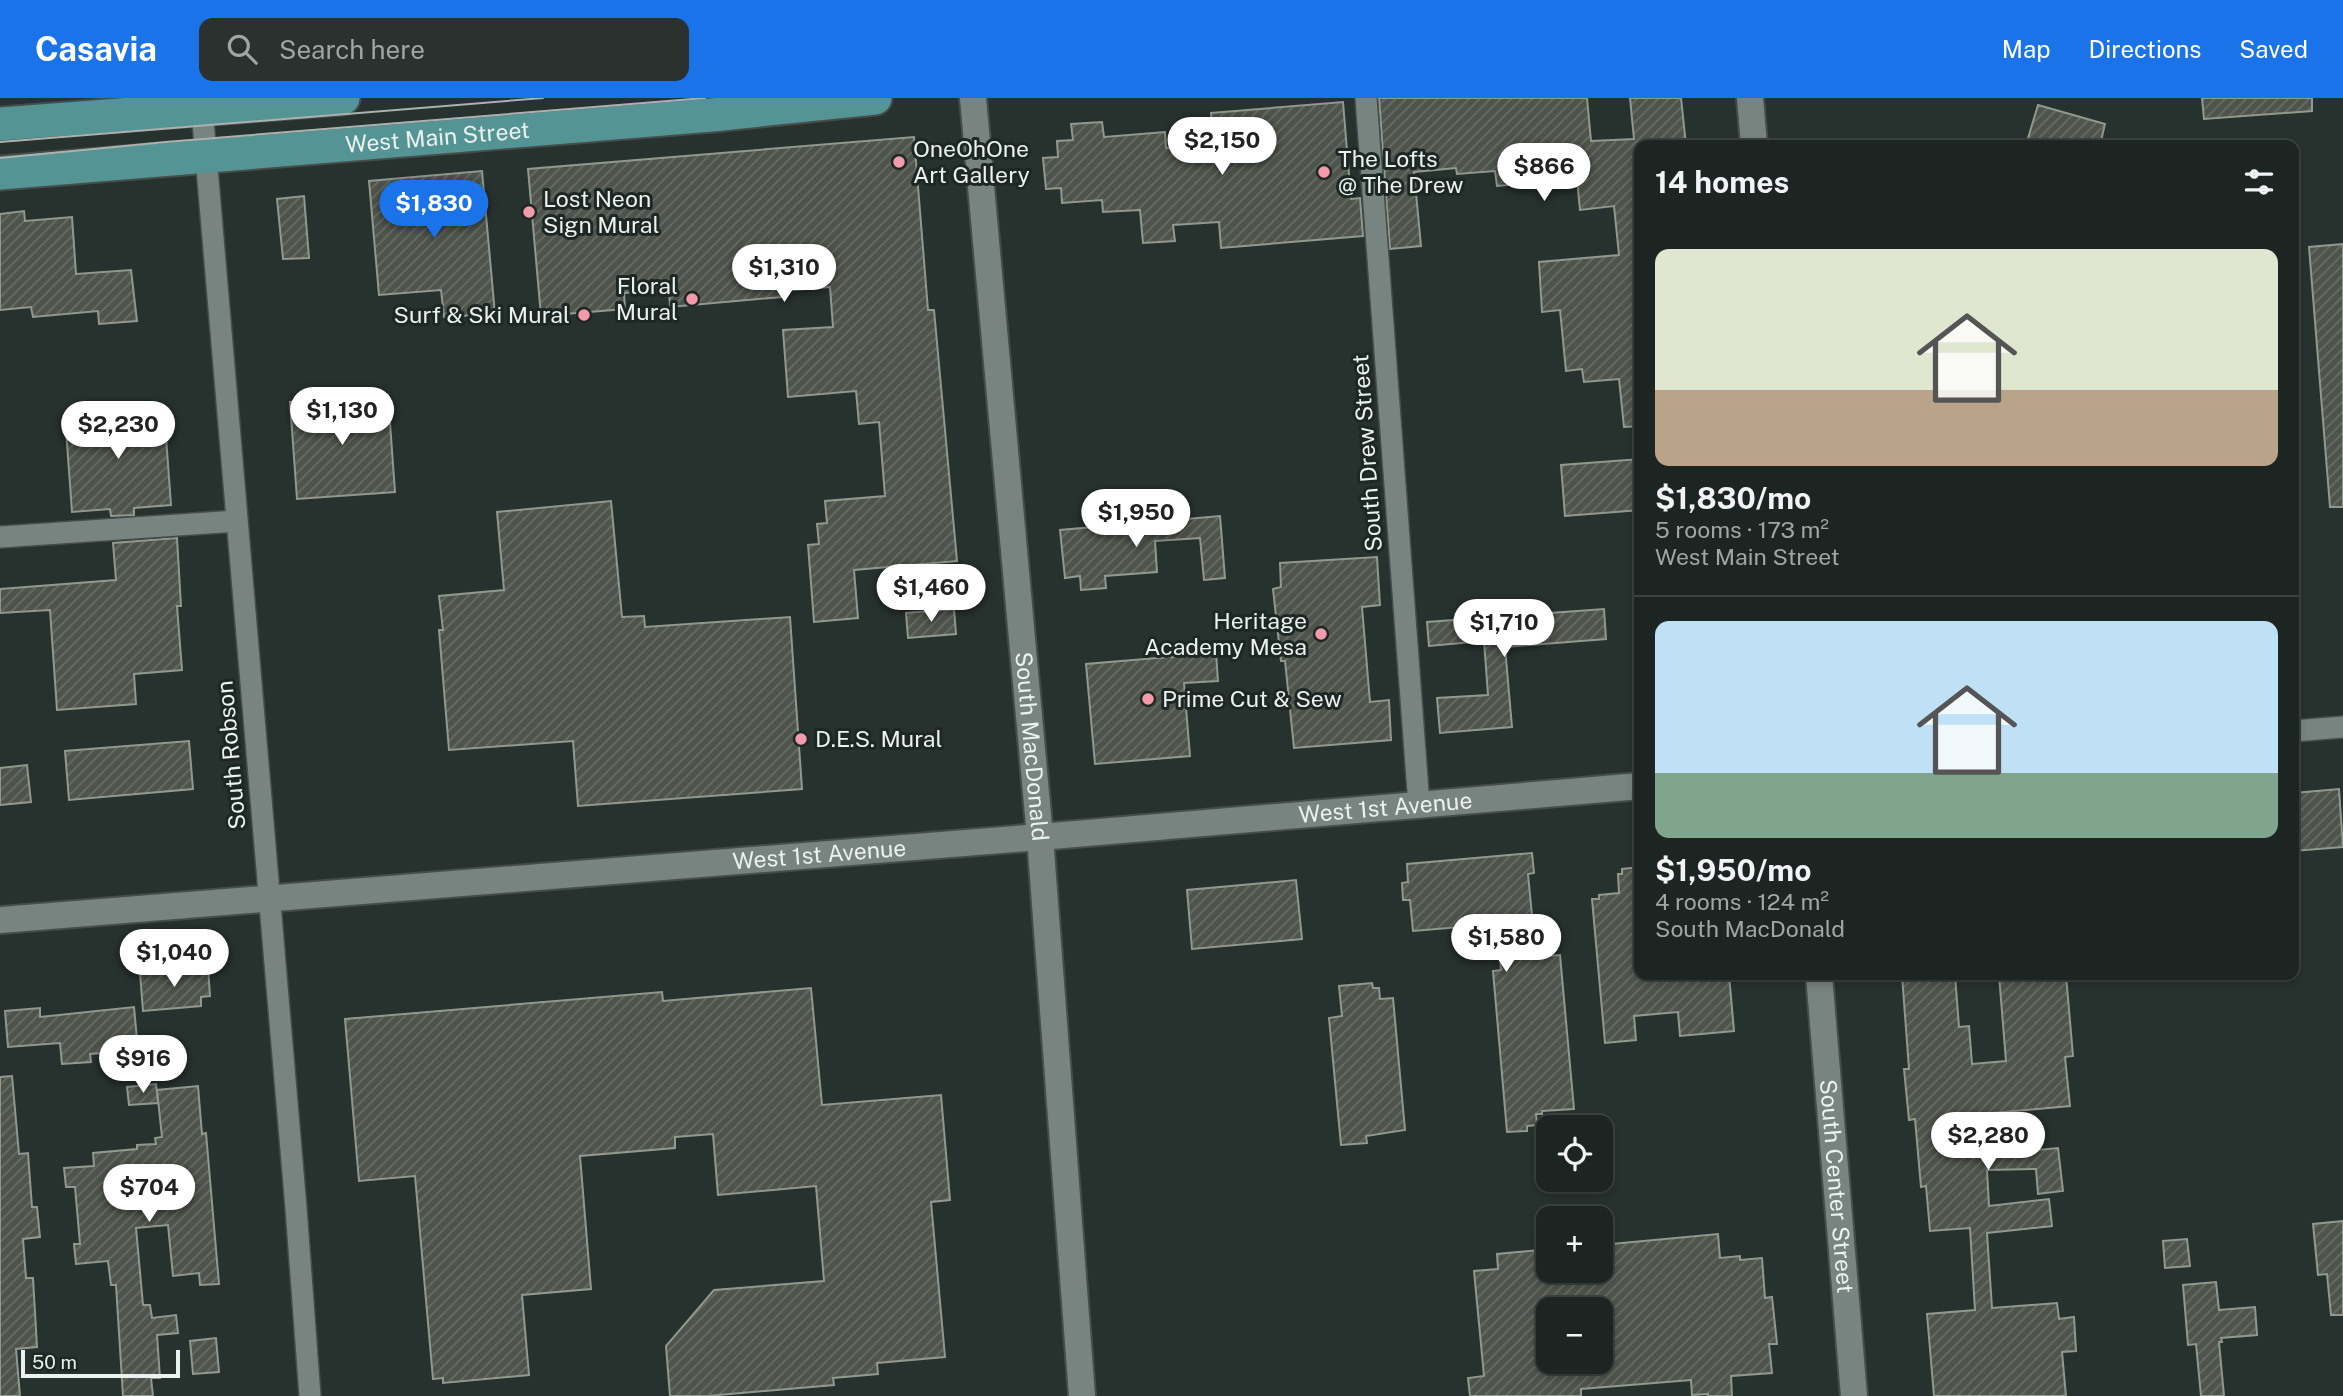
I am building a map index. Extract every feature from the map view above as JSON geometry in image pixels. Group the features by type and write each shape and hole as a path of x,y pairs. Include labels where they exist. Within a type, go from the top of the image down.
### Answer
{"main road":[{"name":"West Main Street","path":"0,124 201,104 343,98"},
{"name":"West Main Street","path":"0,173 712,115 874,98"}],"street":[{"name":"South MacDonald","path":"973,98 1040,837 1082,1396"},
{"name":"South Drew Street","path":"1366,98 1419,805"},
{"path":"1750,98 1754,140"},
{"name":"South Robson","path":"201,104 310,1396"},
{"path":"0,537 237,521"},
{"path":"2299,731 2343,727"},
{"name":"West 1st Avenue","path":"0,920 1634,787"},
{"name":"South Center Street","path":"1819,980 1854,1396"}],"building":[{"path":"1379,98 1587,98 1591,141 1634,139 1630,98 1681,98 1685,140 1634,140 1634,426 1624,427 1619,379 1584,382 1582,369 1566,371 1560,310 1542,312 1539,262 1619,255 1614,206 1580,210 1577,179 1497,186 1495,171 1457,174 1456,168 1414,172 1421,246 1390,249"},
{"path":"2202,98 2312,98 2312,111 2204,119"},
{"path":"1343,102 1351,199 1360,198 1363,236 1221,248 1219,222 1173,225 1175,241 1143,243 1140,210 1103,212 1102,200 1062,203 1061,188 1046,189 1043,158 1058,157 1057,141 1073,140 1071,124 1102,122 1104,137 1165,132 1166,148 1213,144 1211,113"},
{"path":"2038,105 2105,124 2101,140 2028,140"},
{"path":"914,137 928,310 934,310 957,561 854,570 858,618 814,622 808,545 819,544 817,524 827,523 825,501 885,496 879,422 859,424 856,391 788,397 783,330 833,327 830,287 781,291 782,297 670,307 669,290 624,293 625,309 541,316 528,169"},
{"path":"482,171 495,314 444,317 441,290 379,295 369,181"},
{"path":"304,196 309,258 283,259 277,199"},
{"path":"24,211 25,221 72,217 76,274 131,270 137,321 99,324 98,311 33,317 31,307 0,310 0,214"},
{"path":"2343,244 2343,507 2330,507 2309,247"},
{"path":"388,395 395,492 297,499 290,402"},
{"path":"164,409 171,505 134,508 134,515 111,516 110,509 72,512 65,416"},
{"path":"1634,459 1634,510 1565,516 1561,465"},
{"path":"611,501 622,617 644,616 645,627 790,617 802,789 578,806 573,741 449,750 439,630 443,630 439,596 504,590 497,512"},
{"path":"1220,516 1225,578 1204,580 1200,538 1155,541 1157,572 1105,576 1106,588 1081,590 1080,576 1065,578 1060,530"},
{"path":"177,538 181,606 177,606 182,670 134,674 136,704 57,710 50,610 0,613 0,589 116,580 113,543"},
{"name":"Heritage Academy Mesa","path":"1377,557 1380,605 1362,607 1370,702 1389,700 1391,740 1294,748 1285,661 1281,661 1273,589 1281,587 1280,563"},
{"path":"954,609 956,634 908,638 906,613"},
{"path":"1604,609 1606,639 1505,647 1512,727 1440,733 1437,698 1488,695 1484,641 1429,646 1427,622"},
{"path":"1216,653 1218,681 1184,683 1190,756 1095,764 1086,664"},
{"path":"189,741 193,789 69,800 65,751"},
{"path":"27,765 31,802 0,805 0,768"},
{"path":"2339,789 2343,847 2299,851 2299,793"},
{"path":"1532,853 1534,873 1528,874 1536,957 1560,955 1574,1109 1542,1111 1542,1114 1536,1114 1536,1125 1527,1126 1527,1131 1507,1132 1493,971 1501,970 1497,924 1413,931 1410,900 1403,900 1402,883 1408,882 1407,864"},
{"path":"1634,868 1634,980 1729,980 1734,1031 1680,1036 1678,1012 1634,1016 1636,1040 1605,1043 1592,899 1599,899 1599,895 1619,893 1618,874 1622,874 1622,869"},
{"path":"1296,880 1302,939 1192,949 1187,890"},
{"path":"208,967 210,996 201,997 201,1006 143,1011 140,973"},
{"path":"1902,980 1955,980 1959,1027 1969,1026 1972,1064 2006,1061 1999,980 2066,980 2073,1056 2065,1057 2070,1106 1982,1114 1985,1146 2015,1143 2016,1152 2058,1148 2063,1191 2038,1194 2036,1169 1987,1170 1989,1206 2049,1199 2052,1226 1987,1233 1992,1308 2057,1303 2059,1319 2074,1317 2076,1351 2062,1352 2066,1396 1934,1396 1927,1314 1975,1310 1970,1228 1930,1231 1926,1186 1921,1187 1915,1119 1909,1120 1904,1069 1909,1069"},
{"path":"1372,983 1373,988 1379,988 1380,999 1393,998 1405,1130 1366,1136 1367,1143 1341,1145 1329,1018 1342,1016 1339,986"},
{"path":"811,988 822,1105 941,1095 950,1200 931,1202 945,1357 877,1363 878,1374 833,1378 834,1385 707,1396 670,1396 666,1346 714,1290 824,1281 816,1186 718,1195 713,1134 675,1137 675,1148 580,1156 591,1289 522,1295 529,1375 443,1383 443,1378 433,1379 415,1176 359,1181 345,1019 662,992 663,1001"},
{"path":"134,1007 138,1050 90,1054 91,1062 62,1064 60,1043 8,1047 5,1011 40,1008 40,1017"},
{"path":"12,1076 19,1154 28,1153 32,1207 37,1207 40,1237 23,1239 26,1278 33,1278 37,1347 16,1349 20,1396 0,1396 0,1077"},
{"path":"156,1084 158,1103 129,1105 127,1087"},
{"path":"198,1086 202,1134 206,1133 219,1284 200,1285 199,1273 173,1276 168,1225 136,1228 143,1305 150,1305 152,1318 176,1315 178,1333 157,1335 160,1378 151,1378 153,1396 123,1396 116,1285 111,1285 108,1261 76,1264 74,1244 80,1244 75,1187 66,1187 64,1168 94,1166 93,1153 137,1149 137,1145 156,1144 155,1138 162,1137 157,1090"},
{"path":"2343,1221 2343,1315 2331,1315 2327,1274 2318,1275 2313,1224"},
{"path":"1718,1234 1720,1258 1762,1258 1765,1298 1772,1297 1777,1344 1769,1344 1772,1373 1731,1376 1732,1396 1692,1395 1691,1380 1581,1389 1581,1396 1470,1396 1468,1378 1484,1376 1474,1271 1498,1269 1497,1254 1536,1250 1536,1283 1613,1283 1613,1244"},
{"path":"2187,1239 2190,1266 2165,1268 2163,1241"},
{"path":"2216,1282 2219,1310 2255,1307 2257,1335 2221,1338 2222,1342 2219,1342 2224,1396 2201,1396 2196,1344 2188,1345 2183,1285"},
{"path":"216,1338 219,1372 193,1374 190,1341"}],"tram line":[{"path":"0,142 543,98"},
{"path":"0,158 705,98"}],"place":[{"name":"OneOhOne Art Gallery","path":"899,162"},
{"name":"The Lofts @ The Drew","path":"1324,172"},
{"name":"Lost Neon Sign Mural","path":"529,212"},
{"name":"Floral Mural","path":"692,299"},
{"name":"Surf & Ski Mural","path":"584,315"},
{"name":"Heritage Academy Mesa","path":"1321,634"},
{"name":"Prime Cut & Sew","path":"1148,699"},
{"name":"D.E.S. Mural","path":"801,739"}]}
